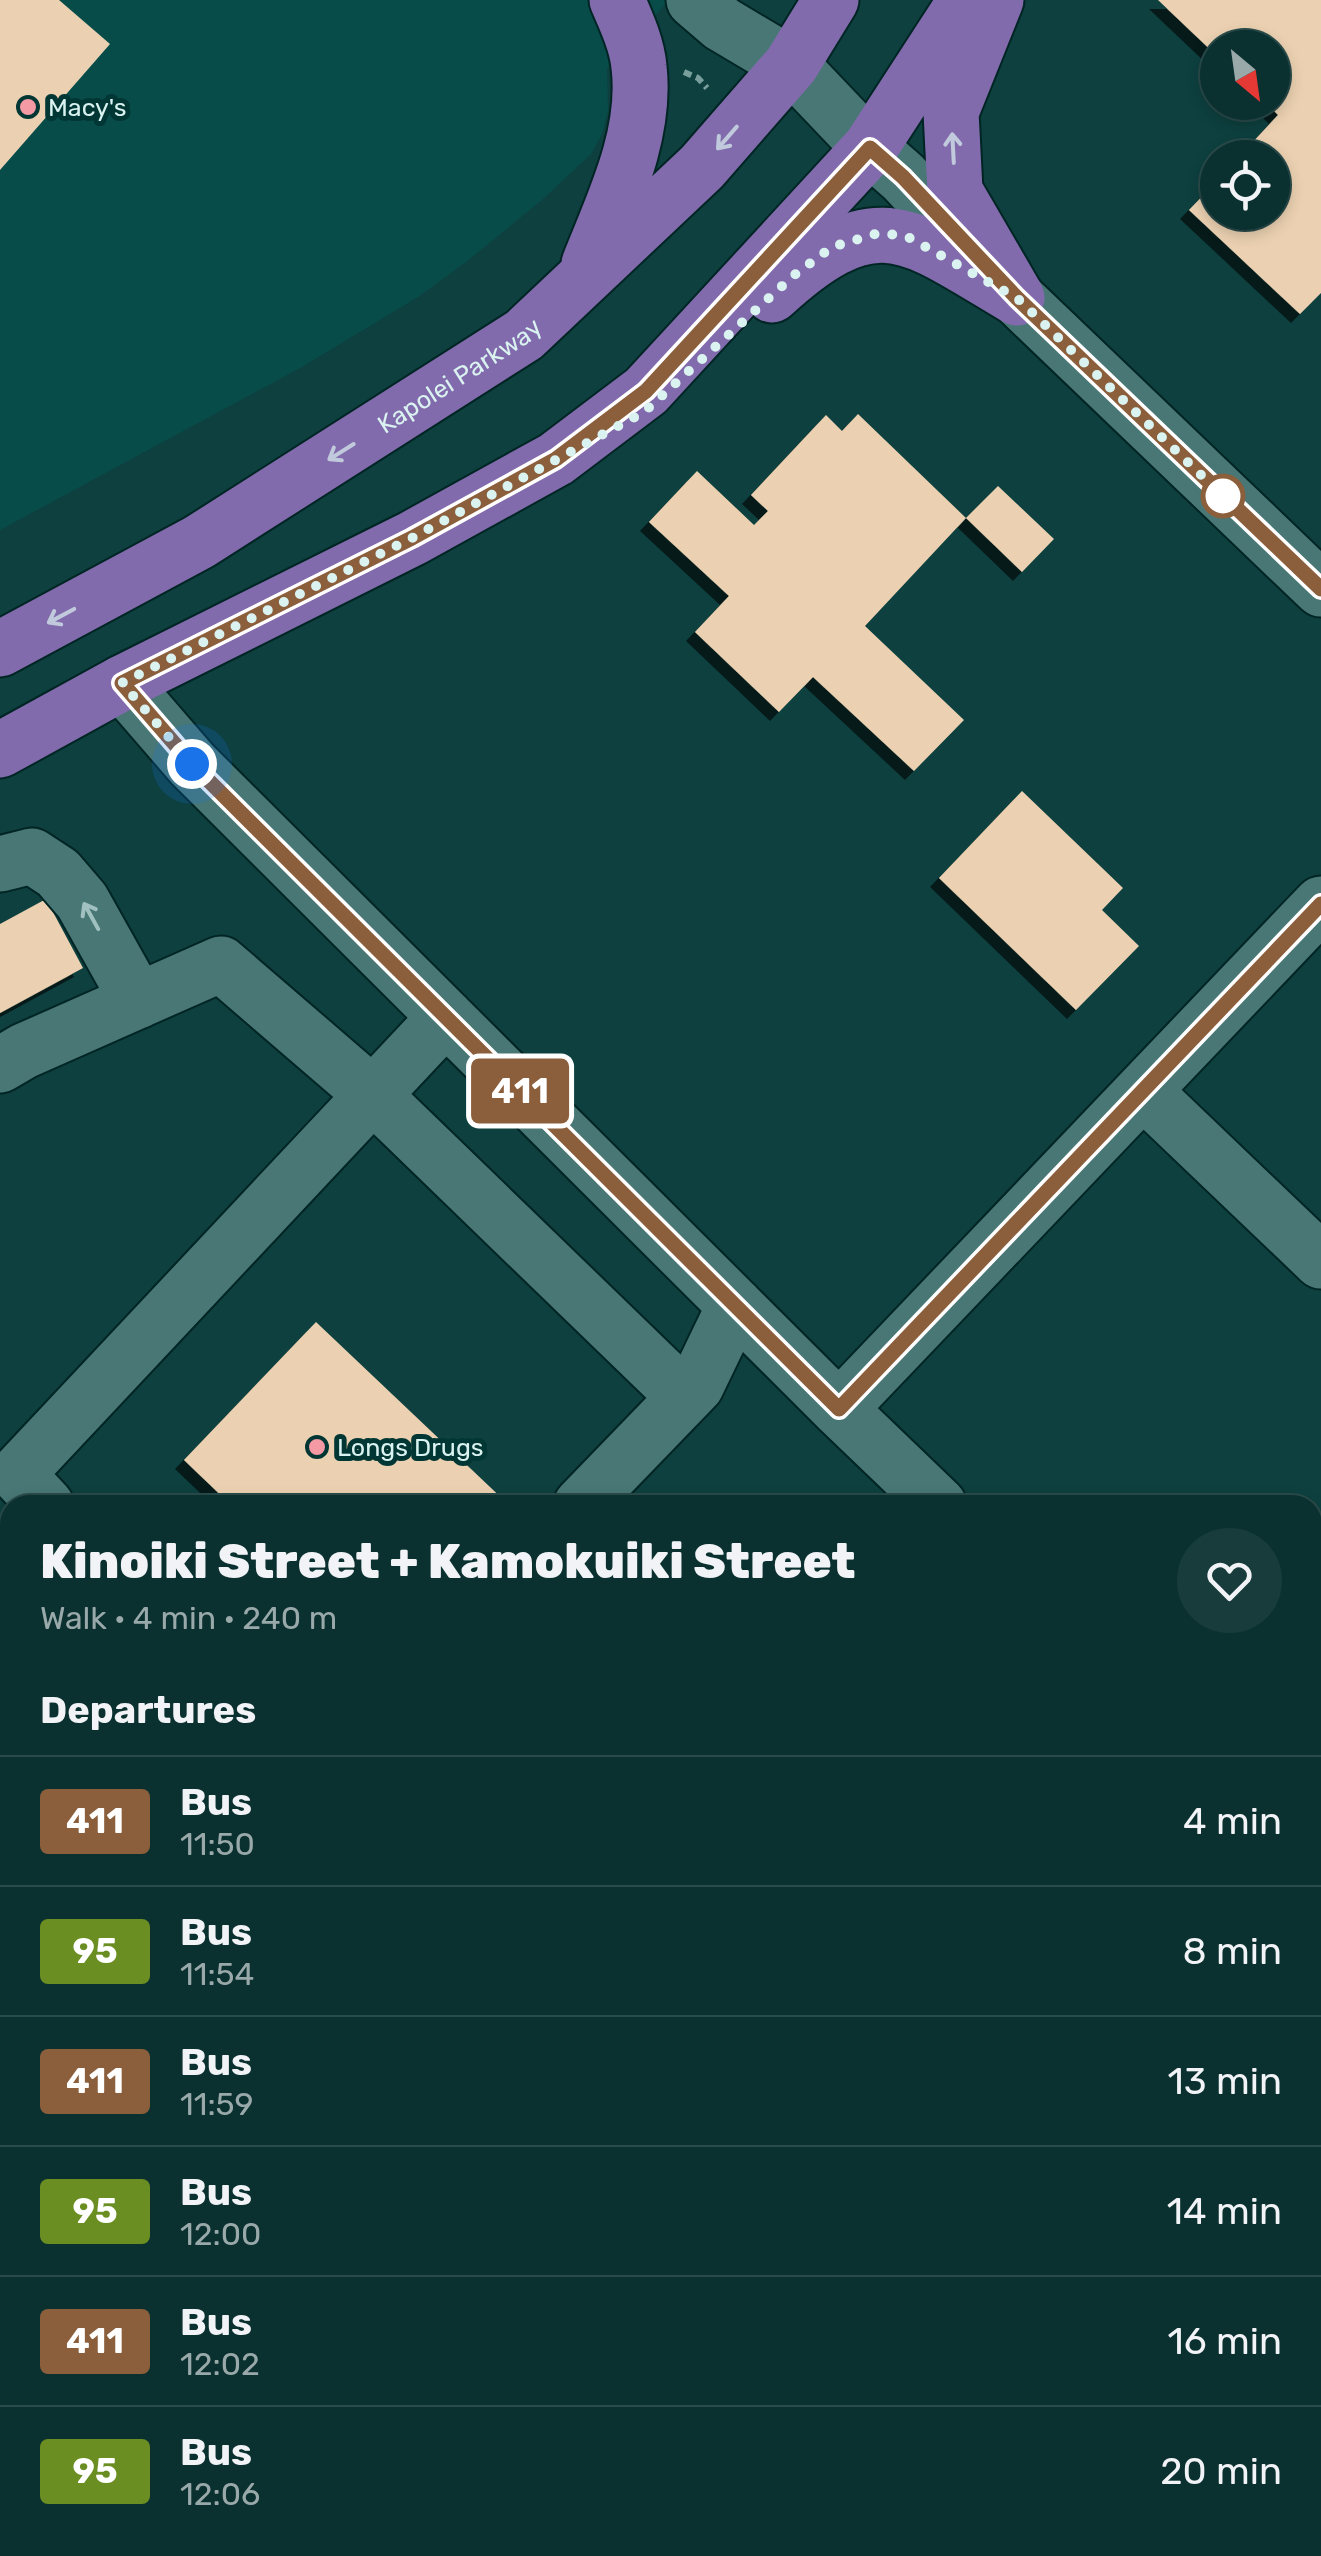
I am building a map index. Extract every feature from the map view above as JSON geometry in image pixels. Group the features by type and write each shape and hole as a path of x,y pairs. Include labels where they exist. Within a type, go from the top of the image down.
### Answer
{"main road":[{"path":"582,280 624,174 640,103 639,64 616,0"},
{"name":"Kapolei Parkway","path":"0,649 232,521 524,335 702,167 791,65 831,0"},
{"path":"556,459 646,391 870,148 966,0"},
{"path":"996,0 951,112 955,191 1017,298"},
{"path":"0,750 122,683 412,538 644,412 793,276 832,247 879,233 906,236 1017,298"}],"street":[{"path":"694,0 722,24 791,65 1017,298 1321,589"},
{"path":"755,0 782,40 791,65"},
{"path":"122,683 192,764 929,1495"},
{"path":"0,864 32,856 58,873 82,901 138,1001"},
{"path":"839,1409 1321,904"},
{"path":"0,1066 221,964 373,1095 685,1397"},
{"path":"16,1488 446,1018"},
{"path":"1143,1091 1321,1261"},
{"path":"591,1495 696,1386 736,1306"}],"shaded area":[{"path":"0,0 669,0 607,69 608,111 591,154 470,259 418,297 302,367 0,530"}],"building":[{"name":"Macy's","path":"0,0 59,0 110,44 0,170"},
{"path":"1158,0 1321,0 1321,293 1300,314 1210,230 1290,230 1290,140 1255,140 1273,120 1290,120 1290,30 1200,30 1200,40"},
{"path":"1200,199 1200,220 1189,210"},
{"path":"858,414 966,518 865,626 964,720 914,771 813,677 779,712 695,632 729,596 649,522 697,471 754,525 768,511 751,495 826,415 842,431"},
{"path":"998,486 1054,539 1022,572 966,518"},
{"path":"1022,791 1123,888 1102,910 1139,946 1076,1010 939,878"},
{"path":"46,899 83,968 0,1013 0,924"},
{"path":"316,1322 498,1495 221,1495 184,1460"}],"bus line":[{"name":"411","path":"1321,589 1017,298 903,177 870,148 646,391 556,459 412,538 122,683 192,764 839,1409 1321,904"}],"place":[{"name":"Macy's","path":"28,107"},
{"name":"Longs Drugs","path":"317,1447"}],"route":[{"path":"192,764 122,683 412,538 644,412 793,276 832,247 879,233 906,236 1017,298 1223,496"}]}
